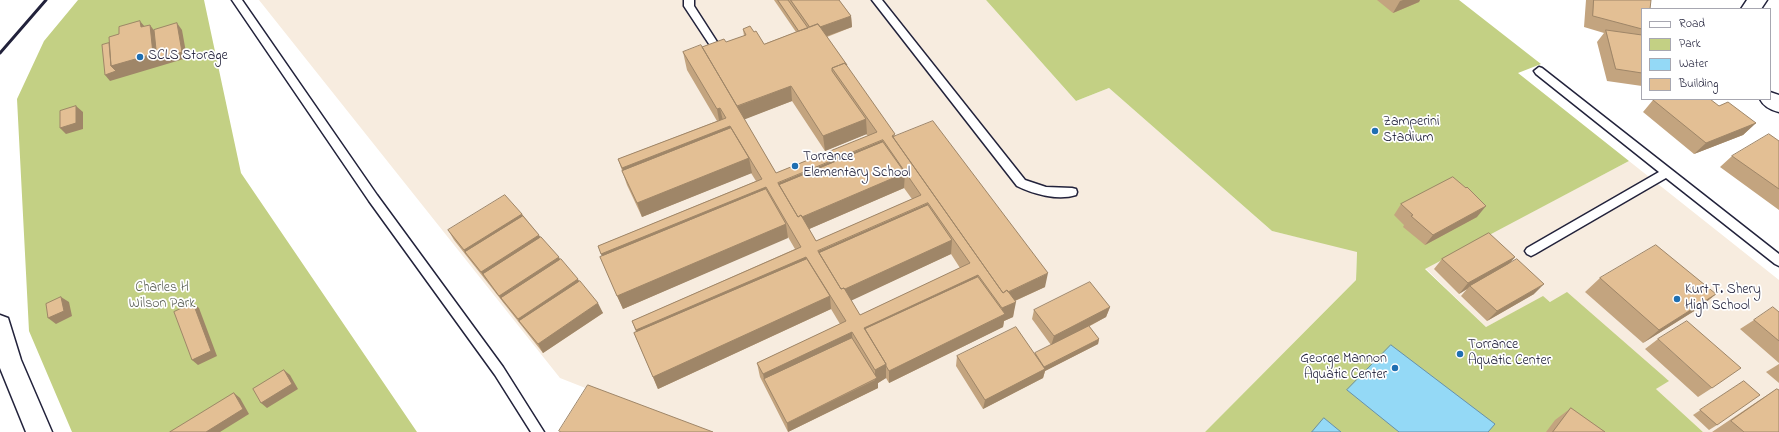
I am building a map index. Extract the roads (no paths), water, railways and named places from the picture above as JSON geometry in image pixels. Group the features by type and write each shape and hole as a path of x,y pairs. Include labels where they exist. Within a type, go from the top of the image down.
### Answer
{"street":[{"path":"1751,8 1758,0"},
{"path":"1771,100 1779,106"},
{"path":"0,325 9,360 39,432"}],"lane":[{"path":"237,0 373,198 499,371 538,432"},
{"path":"689,0 689,6 716,48"},
{"path":"877,0 1021,182 1029,187 1050,192 1072,192"},
{"path":"1539,71 1779,261"},
{"path":"1531,251 1667,172"}],"water":[{"name":"George Mannon Aquatic Center","path":"1391,345 1495,424 1488,432 1399,432 1347,390"},
{"name":"George Mannon Aquatic Center","path":"1324,418 1341,432 1312,432"}],"railway":[{"path":"0,53 46,0"}],"place":[{"name":"SCLS Storage","path":"140,57"},
{"name":"Zamperini Stadium","path":"1375,131"},
{"name":"Torrance Elementary School","path":"795,166"},
{"name":"Kurt T. Shery High School","path":"1677,299"},
{"name":"Torrance Aquatic Center","path":"1460,354"},
{"name":"George Mannon Aquatic Center","path":"1395,368"}],"park label":[{"name":"Charles H Wilson Park","path":"162,298"}]}
